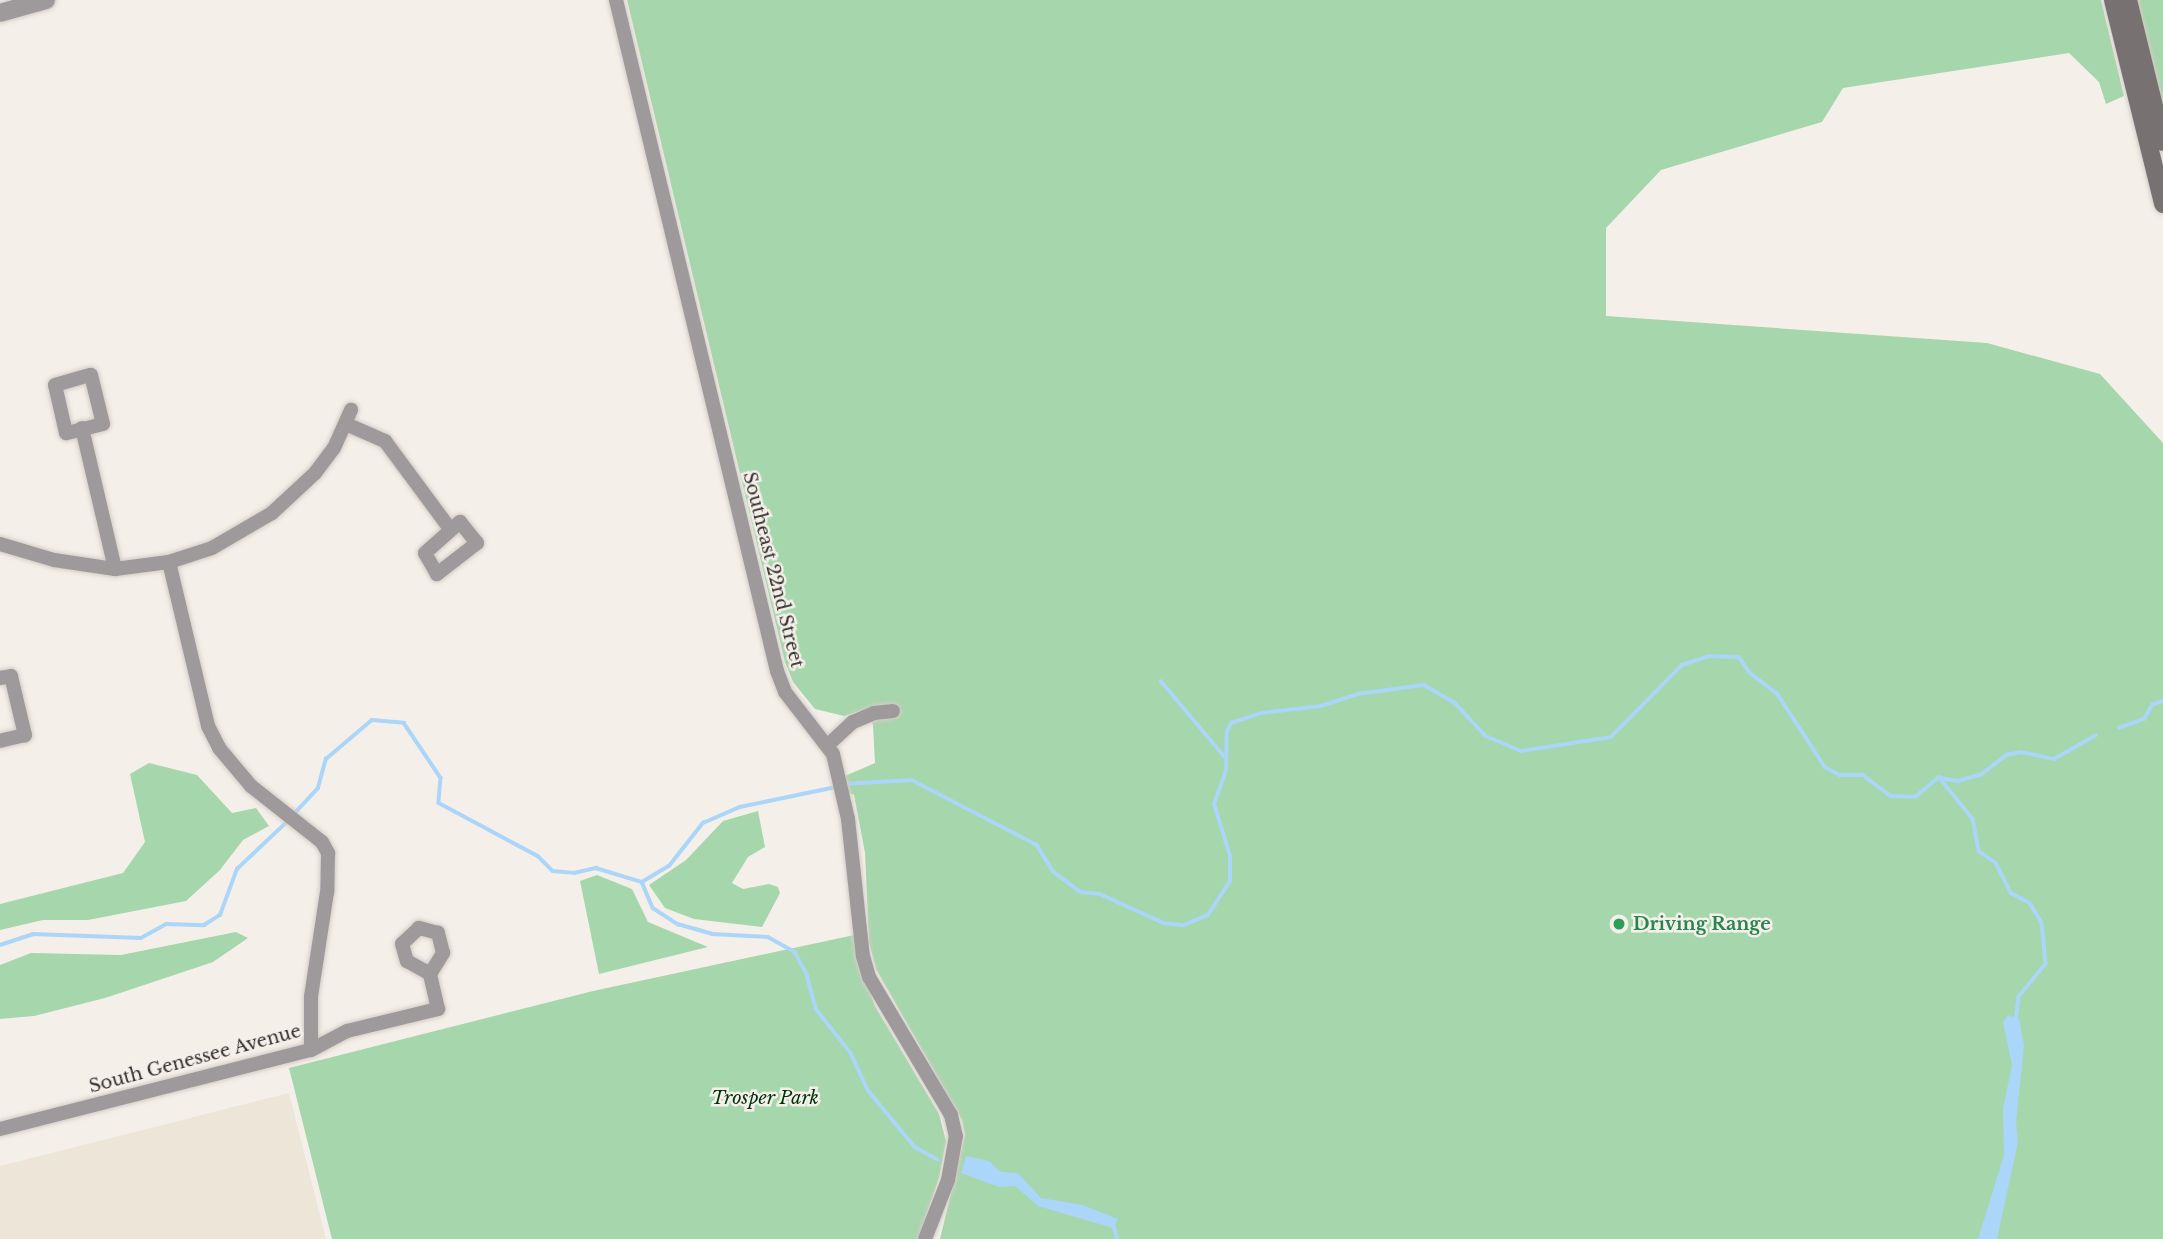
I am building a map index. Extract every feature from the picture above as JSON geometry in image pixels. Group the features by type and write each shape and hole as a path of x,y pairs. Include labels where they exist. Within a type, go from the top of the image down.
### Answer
{"main road":[{"path":"2113,0 2163,204"},
{"path":"2128,0 2163,142"}],"street":[{"path":"0,13 46,0"},
{"name":"Southeast 22nd Street","path":"616,0 777,671 785,692 828,745 836,770 843,800 863,956 880,1000 951,1115 955,1154 925,1239"},
{"path":"0,544 54,560 115,569 169,562 212,548 272,513 315,473 349,417 385,441 450,529"},
{"path":"82,428 115,569"},
{"path":"169,562 208,726 219,748 251,786 322,842 328,868 311,996 312,1050"},
{"path":"0,678 11,676 25,735 0,741"},
{"path":"828,745 853,722 893,711"},
{"name":"South Genessee Avenue","path":"0,1129 312,1050 347,1031 438,1009 430,974"}],"shaded area":[{"path":"289,1093 326,1239 0,1239 0,1166"}],"green space":[{"path":"627,0 2101,0 2124,96 2106,104 2099,82 2069,53 1843,88 1822,122 1661,170 1606,228 1606,316 1987,343 2100,374 2163,443 2163,1239 940,1239 965,1135 962,1120 876,969 869,942 865,853 854,795 849,793 845,776 875,763 873,725 866,709 844,716 815,709 793,682 785,662"},
{"path":"2137,0 2163,0 2163,105"},
{"path":"149,763 197,775 232,813 256,808 269,826 243,840 220,870 186,901 88,920 43,920 0,930 0,904 123,873 145,842 130,774"},
{"path":"758,811 765,847 748,857 732,883 743,889 769,884 778,887 780,893 762,927 694,919 665,908 649,885 686,860 723,821"},
{"path":"597,875 632,889 648,922 708,947 599,974 580,881"},
{"path":"236,932 248,938 213,962 105,998 34,1016 0,1019 0,965 31,953 121,955"},
{"name":"Trosper Park","path":"859,934 861,967 875,1006 939,1114 946,1141 939,1178 918,1239 332,1239 289,1068 593,991"}],"water":[{"path":"2008,1015 2019,1019 2024,1045 2016,1123 2018,1142 1997,1239 1978,1239 2004,1155 2003,1108 2012,1065 2003,1022"},
{"path":"966,1156 989,1161 1001,1172 1018,1173 1041,1198 1083,1205 1118,1219 1113,1228 1038,1206 1015,1186 999,1187 961,1173"}],"waterway":[{"path":"844,784 912,780 1037,845 1054,872 1081,892 1100,894 1164,923 1184,925 1208,915 1230,881 1230,856 1214,804 1226,771 1227,732 1231,723 1262,713 1321,706 1358,694 1424,685 1455,703 1486,736 1521,751 1611,737 1682,665 1709,656 1739,657 1750,673 1777,693 1825,767 1840,775 1863,775 1891,796 1915,797 1939,777"},
{"path":"1161,681 1225,757"},
{"path":"2119,728 2144,719 2152,705 2163,701"},
{"path":"294,814 318,788 326,759 372,720 404,723 441,778 439,803 538,856 553,871 574,873 596,868 642,882 669,866 703,823 740,807 837,787"},
{"path":"1941,778 1958,781 1982,774 2006,755 2021,752 2054,759 2096,735"},
{"path":"1939,777 1973,819 1979,851 1996,863 2011,893 2030,903 2042,923 2046,964 2019,997 2016,1022"},
{"path":"0,945 33,934 141,938 166,924 204,925 220,915 237,869 289,820"},
{"path":"642,882 653,908 678,924 712,934 768,937 795,952 807,975 816,1009 851,1053 868,1090 915,1147 938,1160"},
{"path":"1113,1223 1118,1239"}],"place":[{"name":"Driving Range","path":"1619,924"}]}
